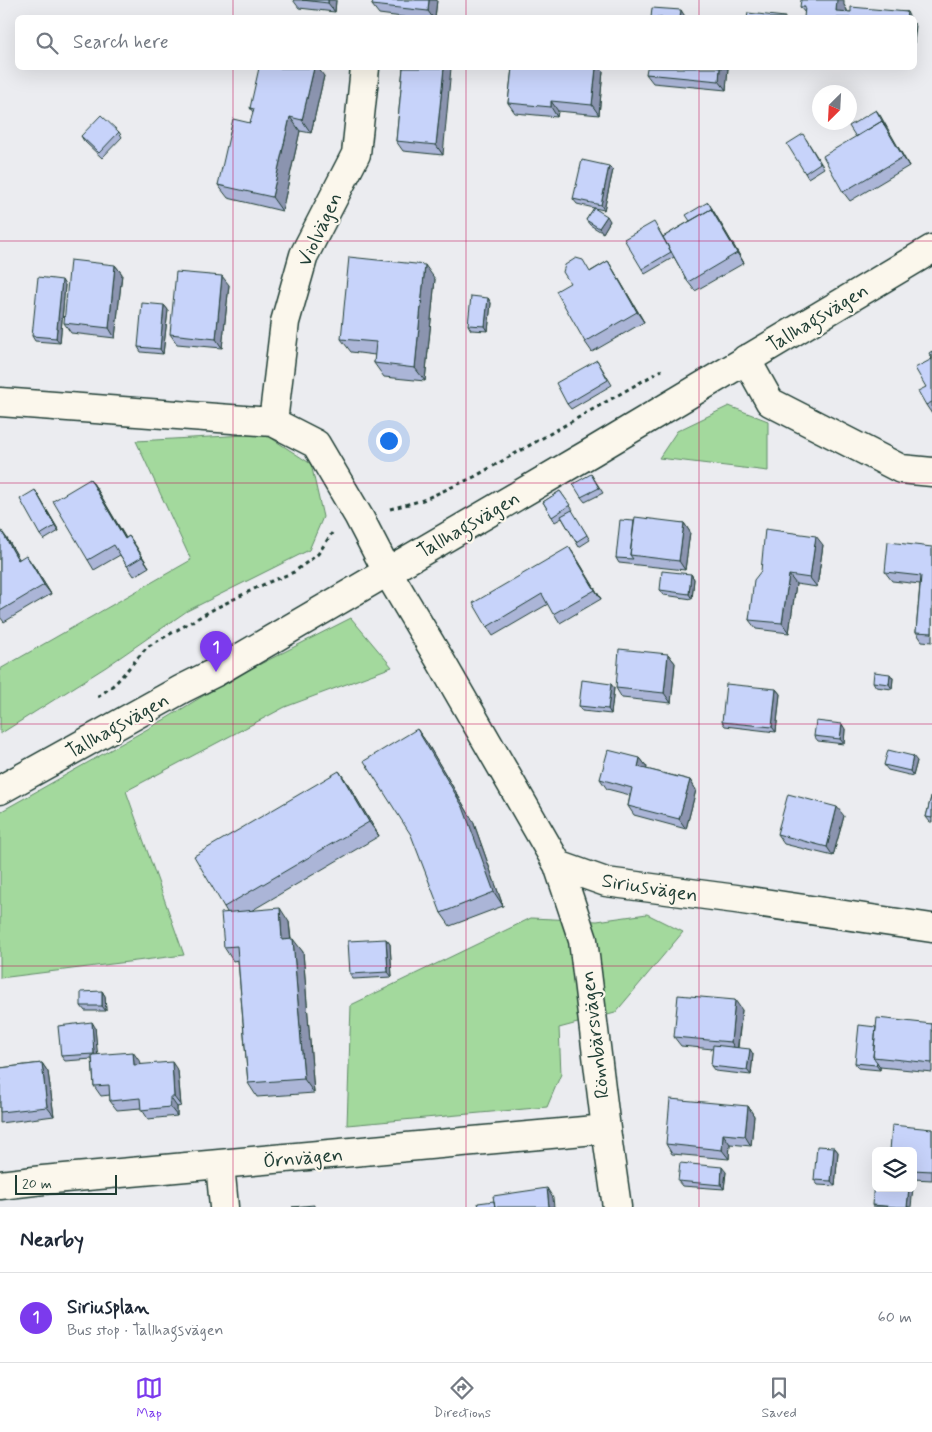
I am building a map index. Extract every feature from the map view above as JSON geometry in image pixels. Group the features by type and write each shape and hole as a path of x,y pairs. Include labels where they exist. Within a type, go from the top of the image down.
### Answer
{"street":[{"name":"Violvägen","path":"273,422 285,322 304,255 356,154 365,70"},
{"name":"Tallhagsvägen","path":"0,790 216,672 592,452 932,249"},
{"path":"746,359 770,402 901,469 932,472"},
{"path":"0,402 273,422 316,444 359,517 387,571 558,865"},
{"name":"Siriusvägen","path":"558,865 606,882 932,928"},
{"name":"Rönnbärsvägen","path":"558,865 583,940 617,1207"},
{"name":"Örnvägen","path":"0,1185 606,1129"},
{"path":"220,1164 224,1207"}],"path":[{"path":"147,647 260,586 294,572 318,554 333,532 359,517 423,500 474,478 664,369"}],"green space":[{"path":"729,406 768,421 768,471 659,458 677,431"},
{"path":"265,434 311,464 323,517 309,550 187,611 106,667 0,734 0,669 191,560 136,441"},
{"path":"351,618 392,667 285,707 126,791 184,955 0,978 0,812 167,718 229,680"},
{"path":"647,914 683,932 615,1013 559,1028 561,1074 547,1107 347,1125 351,1005 531,918 597,921"}],"building":[{"path":"302,0 328,0 328,3"},
{"path":"373,0 429,0 428,11 372,5"},
{"path":"801,0 837,0 836,11 851,12 851,7 907,12 906,15 804,15 805,7 800,7"},
{"path":"652,8 681,10 680,15 651,15"},
{"path":"748,13 766,15 748,15"},
{"path":"259,70 314,70 302,120 290,117 272,197 218,185 233,119 250,123 254,109 250,108"},
{"path":"403,70 444,70 436,145 396,141"},
{"path":"512,70 596,70 592,105 551,101 551,107 508,103"},
{"path":"647,70 720,70 719,81 646,74"},
{"path":"876,110 885,126 882,121 856,137 852,130 857,130 857,121"},
{"path":"101,115 119,132 99,153 81,136"},
{"path":"882,121 903,157 843,192 823,156"},
{"path":"803,134 820,163 805,173 787,144"},
{"path":"582,160 609,166 601,205 573,199"},
{"path":"708,202 714,213 711,209 690,221 686,215"},
{"path":"594,208 607,216 599,228 586,220"},
{"path":"711,209 737,253 688,282 663,237"},
{"path":"654,222 671,252 642,269 624,239"},
{"path":"349,257 425,265 415,368 374,363 376,342 341,339"},
{"path":"576,258 583,260 590,272 608,261 637,312 585,342 556,291 570,283 563,272 565,265"},
{"path":"70,260 115,265 109,328 64,323"},
{"path":"176,272 222,276 216,339 170,334"},
{"path":"38,277 62,280 56,338 32,336"},
{"path":"471,296 488,298 485,326 468,325"},
{"path":"142,303 164,305 160,349 138,347"},
{"path":"932,359 932,402 926,405 918,391 926,387 915,368"},
{"path":"597,360 608,380 567,404 556,383"},
{"path":"591,474 599,488 581,497 573,484"},
{"path":"90,479 125,539 129,536 142,557 127,566 114,545 88,560 53,501"},
{"path":"35,490 55,526 40,535 20,499"},
{"path":"560,491 570,505 552,517 543,502"},
{"path":"572,510 587,535 576,542 561,516"},
{"path":"635,517 684,523 679,561 630,555"},
{"path":"620,520 634,521 630,555 633,559 616,558"},
{"path":"765,529 816,536 810,578 789,575 782,623 749,620 754,580 761,571"},
{"path":"0,531 18,560 26,555 44,585 0,611"},
{"path":"888,542 932,547 932,633 916,632 921,576 885,572"},
{"path":"569,547 595,590 553,614 542,594 487,627 473,603"},
{"path":"662,571 691,574 689,594 660,590"},
{"path":"619,649 668,654 664,693 616,688"},
{"path":"874,672 890,674 889,684 873,682"},
{"path":"582,680 611,684 608,709 579,706"},
{"path":"726,684 776,689 772,727 722,722"},
{"path":"816,721 842,724 840,739 814,736"},
{"path":"417,729 463,807 494,892 441,913 411,835 364,761"},
{"path":"608,750 640,758 638,767 690,780 679,819 628,806 632,788 600,779"},
{"path":"888,750 913,756 910,771 884,765"},
{"path":"339,771 369,822 224,907 194,856"},
{"path":"932,793 932,818 926,817"},
{"path":"788,794 837,807 827,847 777,834"},
{"path":"280,908 282,940 293,939 304,1079 248,1083 237,946 224,947 221,913"},
{"path":"386,939 388,972 350,974 348,941"},
{"path":"102,991 102,1006 81,1006 81,992"},
{"path":"678,995 735,1000 731,1042 674,1037"},
{"path":"877,1018 932,1024 932,1063 873,1057"},
{"path":"92,1022 94,1054 61,1056 58,1026"},
{"path":"859,1025 876,1027 873,1057 877,1062 876,1065 855,1063"},
{"path":"713,1045 750,1049 747,1070 711,1066"},
{"path":"133,1052 134,1065 172,1062 174,1097 170,1097 170,1107 141,1110 140,1098 110,1101 109,1085 94,1086 92,1055"},
{"path":"42,1063 47,1107 0,1112 0,1068"},
{"path":"670,1099 748,1106 745,1136 723,1134 722,1150 666,1144"},
{"path":"892,1125 932,1129 932,1171 917,1170 917,1147 890,1147"},
{"path":"817,1146 834,1147 831,1181 814,1180"},
{"path":"680,1163 722,1167 721,1185 678,1181"},
{"path":"547,1188 549,1207 495,1207 493,1196"},
{"path":"873,1192 909,1192 907,1207 872,1205"},
{"path":"494,1201 495,1207 479,1207 478,1203"},
{"path":"314,1205 314,1207 292,1207"}],"place":[{"name":"Siriusplan","path":"216,672"}]}
